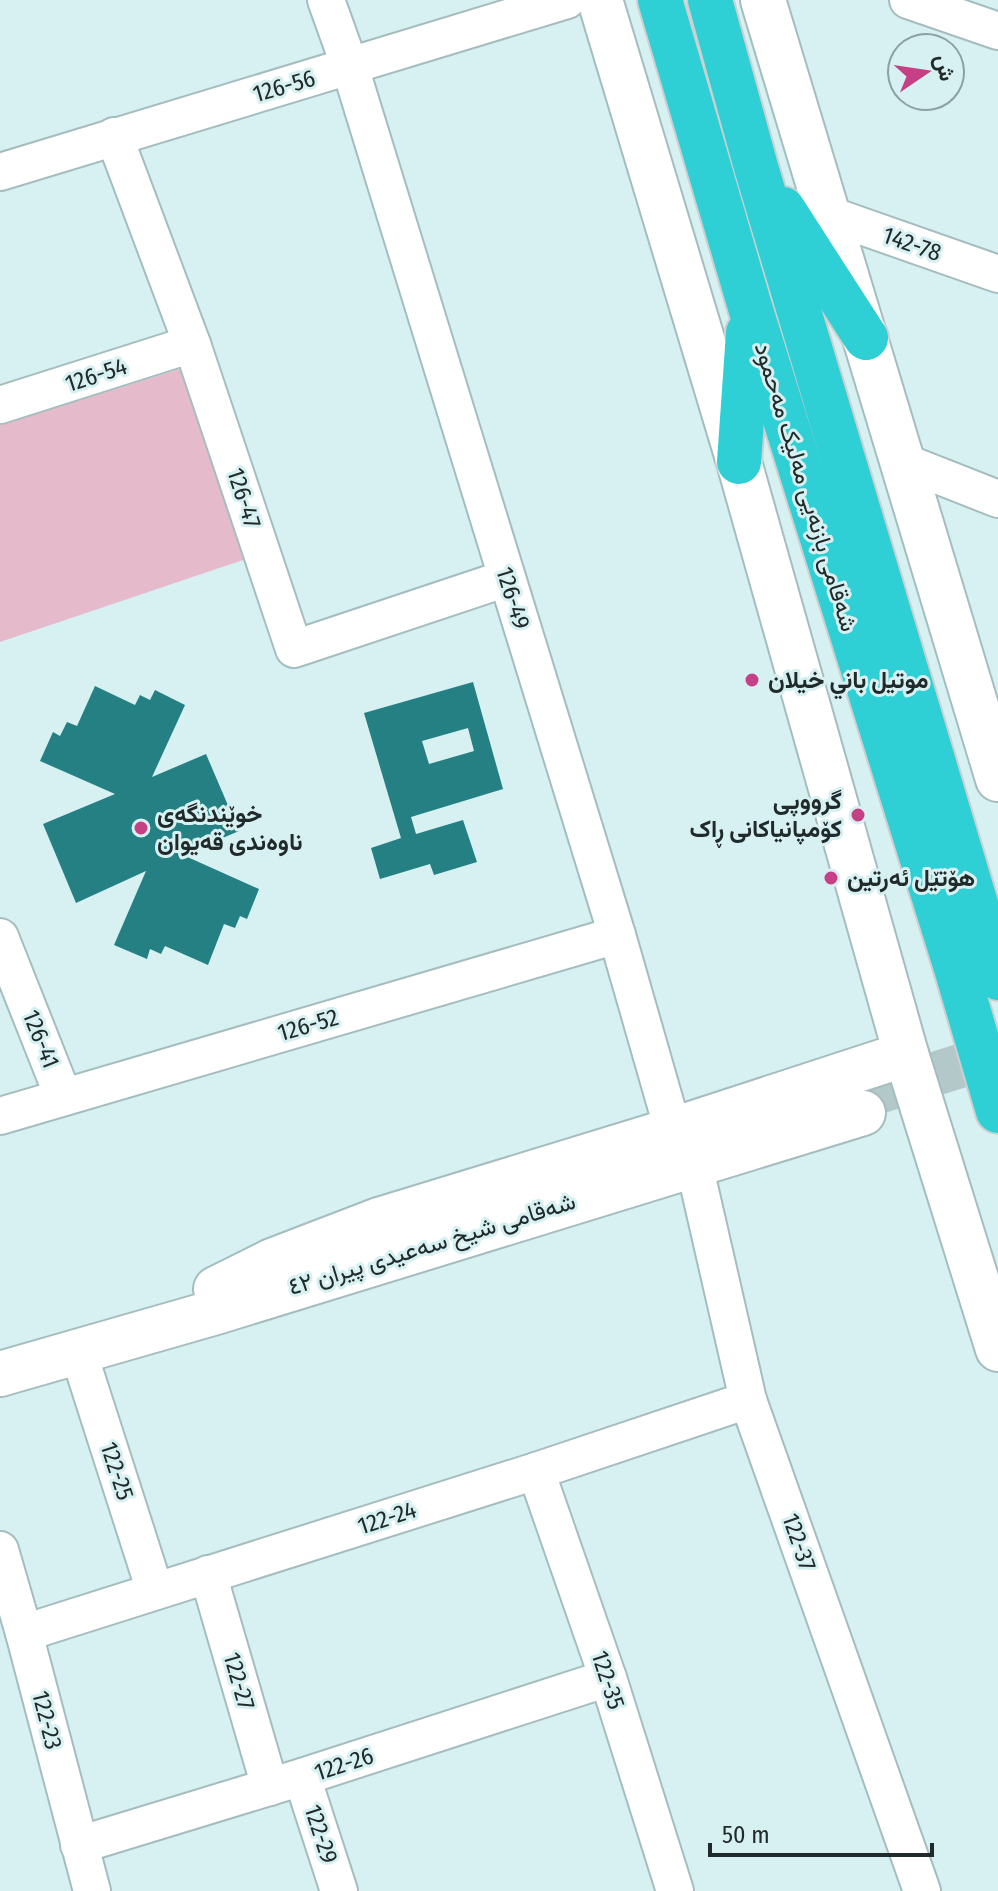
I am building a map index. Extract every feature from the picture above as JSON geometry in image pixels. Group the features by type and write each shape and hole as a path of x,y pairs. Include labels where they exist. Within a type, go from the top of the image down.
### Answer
{"highway":[{"name":"شەقامی بازنەیی مەلیک مەحمود","path":"660,0 750,307 998,1111"},
{"name":"شەقامی بازنەیی مەلیک مەحمود","path":"710,0 756,167 998,978"},
{"path":"756,167 866,338"},
{"path":"739,462 750,307"}],"main road":[{"path":"600,0 739,462 906,1054 998,1349"},
{"path":"763,0 904,462 987,718 998,779"},
{"path":"213,1302 272,1261 325,1239 906,1054"},
{"name":"شەقامی شیخ سەعیدی پیران ٤٢","path":"0,1374 78,1351 213,1302 861,1105"},
{"path":"213,1302 356,1288 925,1116"},
{"name":"شەقامی شیخ سەعیدی پیران ٤٢","path":"0,1353 213,1302"}],"street":[{"name":"126-49","path":"326,0 350,67 617,935 673,1130"},
{"name":"126-56","path":"0,172 567,0"},
{"path":"908,0 998,31"},
{"name":"126-47","path":"114,136 192,344 294,649 507,578"},
{"name":"142-78","path":"827,214 998,274"},
{"name":"126-54","path":"0,405 192,344"},
{"path":"904,462 998,499"},
{"name":"126-52","path":"0,1116 617,935"},
{"name":"126-41","path":"0,937 63,1096"},
{"name":"122-37","path":"699,1186 748,1400 922,1891"},
{"name":"122-25","path":"78,1351 155,1591"},
{"name":"122-24","path":"24,1633 536,1471 748,1400"},
{"name":"122-35","path":"536,1471 608,1678 675,1891"},
{"name":"122-23","path":"0,1550 92,1891"},
{"name":"122-27","path":"208,1574 286,1782"},
{"name":"122-26","path":"79,1845 608,1678"},
{"name":"122-29","path":"286,1782 339,1891"}],"shaded area":[{"path":"180,369 249,558 0,642 0,425"}],"building":[{"path":"473,682 503,789 411,817 416,834 463,820 477,862 434,875 430,864 380,879 371,848 401,838 364,713","holes":["468,728 474,751 429,764 422,741"]},
{"name":"خوێندنگەی ناوەندی قەیوان","path":"95,686 135,705 140,695 150,700 155,690 185,705 152,777 206,754 239,831 183,855 259,889 247,919 240,916 235,928 224,924 208,965 165,946 161,954 150,949 147,959 114,945 146,871 76,903 43,824 115,794 40,761 53,732 60,736 67,722 77,726"}],"tunnel":[{"path":"859,1098 998,1054"}],"place":[{"name":"موتيل باني خيلان","path":"752,680"},
{"name":"گرووپی کۆمپانیاکانی ڕاک","path":"858,815"},
{"name":"خوێندنگەی ناوەندی قەیوان","path":"141,828"},
{"name":"هۆتێل ئەرتین","path":"831,878"}]}
